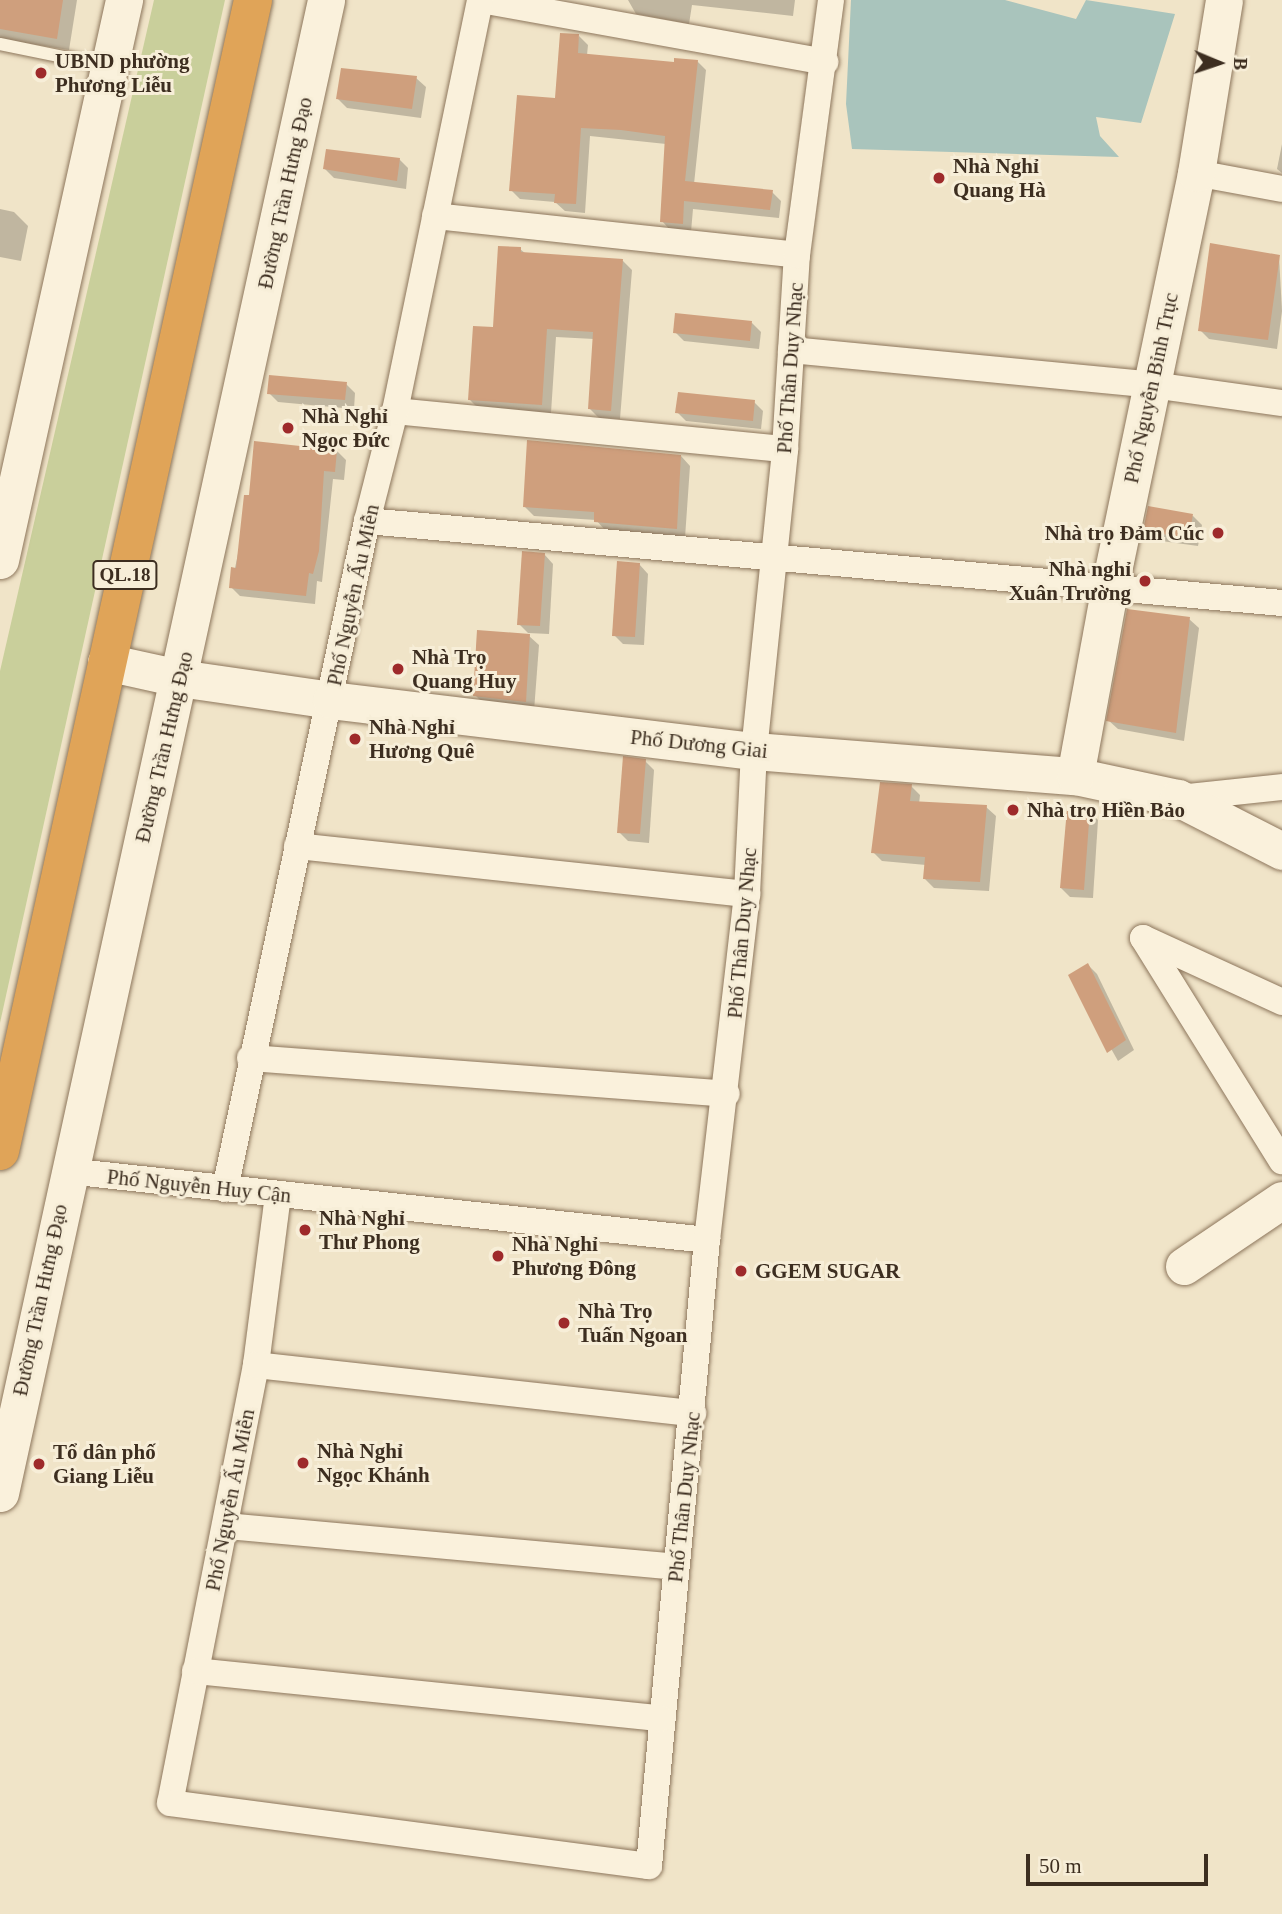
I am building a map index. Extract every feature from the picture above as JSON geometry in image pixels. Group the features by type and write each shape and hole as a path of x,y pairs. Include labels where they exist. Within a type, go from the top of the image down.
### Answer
{"highway":[{"name":"QL.18","path":"0,1151 253,0"}],"main road":[{"path":"0,560 4,521 67,268 107,66 124,0"},
{"name":"Đường Trần Hưng Đạo","path":"0,1493 67,1171 179,678 326,0"},
{"name":"Phố Nguyễn Bỉnh Trục","path":"1075,776 1110,585 1196,173 1224,0"},
{"name":"Phố Dương Giai","path":"106,662 179,678 331,700 754,751 1075,776 1178,798 1282,851"},
{"path":"1184,1266 1282,1200"}],"street":[{"path":"480,0 825,62"},
{"name":"Phố Nguyễn Ấu Miễn","path":"225,1189 250,1058 331,700 367,521 396,411 480,0"},
{"name":"Phố Thân Duy Nhạc","path":"649,1866 707,1240 727,1094 747,894 754,751 785,449 797,255 825,62 831,0"},
{"path":"1196,173 1282,189"},
{"path":"435,216 797,255"},
{"path":"791,350 1152,385 1282,403"},
{"path":"396,411 785,449"},
{"path":"367,521 775,554 1282,603"},
{"path":"1178,798 1282,787"},
{"path":"297,846 747,894"},
{"path":"1282,1002 1143,938 1282,1161"},
{"path":"250,1058 727,1094"},
{"name":"Phố Nguyễn Huy Cận","path":"67,1171 707,1240"},
{"name":"Phố Nguyễn Ấu Miễn","path":"278,1195 256,1365 170,1803 649,1866"},
{"path":"256,1365 693,1413"},
{"path":"226,1526 676,1567"},
{"path":"195,1671 661,1718"}],"lane":[{"path":"0,44 107,66"}],"green space":[{"path":"154,0 225,0 0,1023 0,671"}],"water":[{"path":"851,0 1005,0 1076,19 1086,0 1175,14 1141,123 1096,117 1100,136 1119,157 852,149 846,104"}],"building":[{"path":"0,0 63,0 57,39 0,29"},
{"path":"560,33 579,34 578,53 674,62 674,58 698,60 685,181 773,190 770,210 684,201 683,224 660,222 665,136 621,130 581,128 576,204 554,203 555,194 509,191 517,95 555,98"},
{"path":"341,68 417,76 412,109 336,99"},
{"path":"326,149 400,158 397,181 323,169"},
{"path":"1210,243 1280,255 1268,340 1198,331"},
{"path":"498,246 521,247 521,252 623,259 611,411 588,409 593,332 547,329 542,405 468,400 473,326 493,327"},
{"path":"675,313 752,321 750,341 673,333"},
{"path":"269,375 347,382 345,400 267,394"},
{"path":"678,392 755,400 753,421 675,413"},
{"path":"527,440 681,455 677,529 594,522 594,512 523,507"},
{"path":"254,441 337,450 335,472 324,471 319,551 313,574 309,573 306,596 229,588 231,567 236,568 244,495 249,495"},
{"path":"1148,506 1193,514 1189,538 1143,531"},
{"path":"522,551 545,553 540,626 517,625"},
{"path":"617,561 640,563 635,637 612,636"},
{"path":"1127,609 1190,617 1176,733 1106,721"},
{"path":"477,630 530,634 526,702 473,696"},
{"path":"623,756 646,759 640,834 617,833"},
{"path":"880,782 912,784 910,801 987,805 980,882 923,879 925,857 871,853"},
{"path":"1067,809 1090,809 1084,890 1060,888"},
{"path":"1088,963 1126,1040 1107,1053 1068,975"}],"place":[{"name":"UBND phường Phương Liễu","path":"41,73"},
{"name":"Nhà Nghỉ Quang Hà","path":"939,178"},
{"name":"Nhà Nghỉ Ngọc Đức","path":"288,428"},
{"name":"Nhà trọ Đảm Cúc","path":"1218,533"},
{"name":"Nhà nghỉ Xuân Trường","path":"1145,581"},
{"name":"Nhà Trọ Quang Huy","path":"398,669"},
{"name":"Nhà Nghỉ Hương Quê","path":"355,739"},
{"name":"Nhà trọ Hiền Bảo","path":"1013,810"},
{"name":"Nhà Nghỉ Thư Phong","path":"305,1230"},
{"name":"Nhà Nghỉ Phương Đông","path":"498,1256"},
{"name":"GGEM SUGAR","path":"741,1271"},
{"name":"Nhà Trọ Tuấn Ngoan","path":"564,1323"},
{"name":"Nhà Nghỉ Ngọc Khánh","path":"303,1463"},
{"name":"Tổ dân phố Giang Liễu","path":"39,1464"}]}
